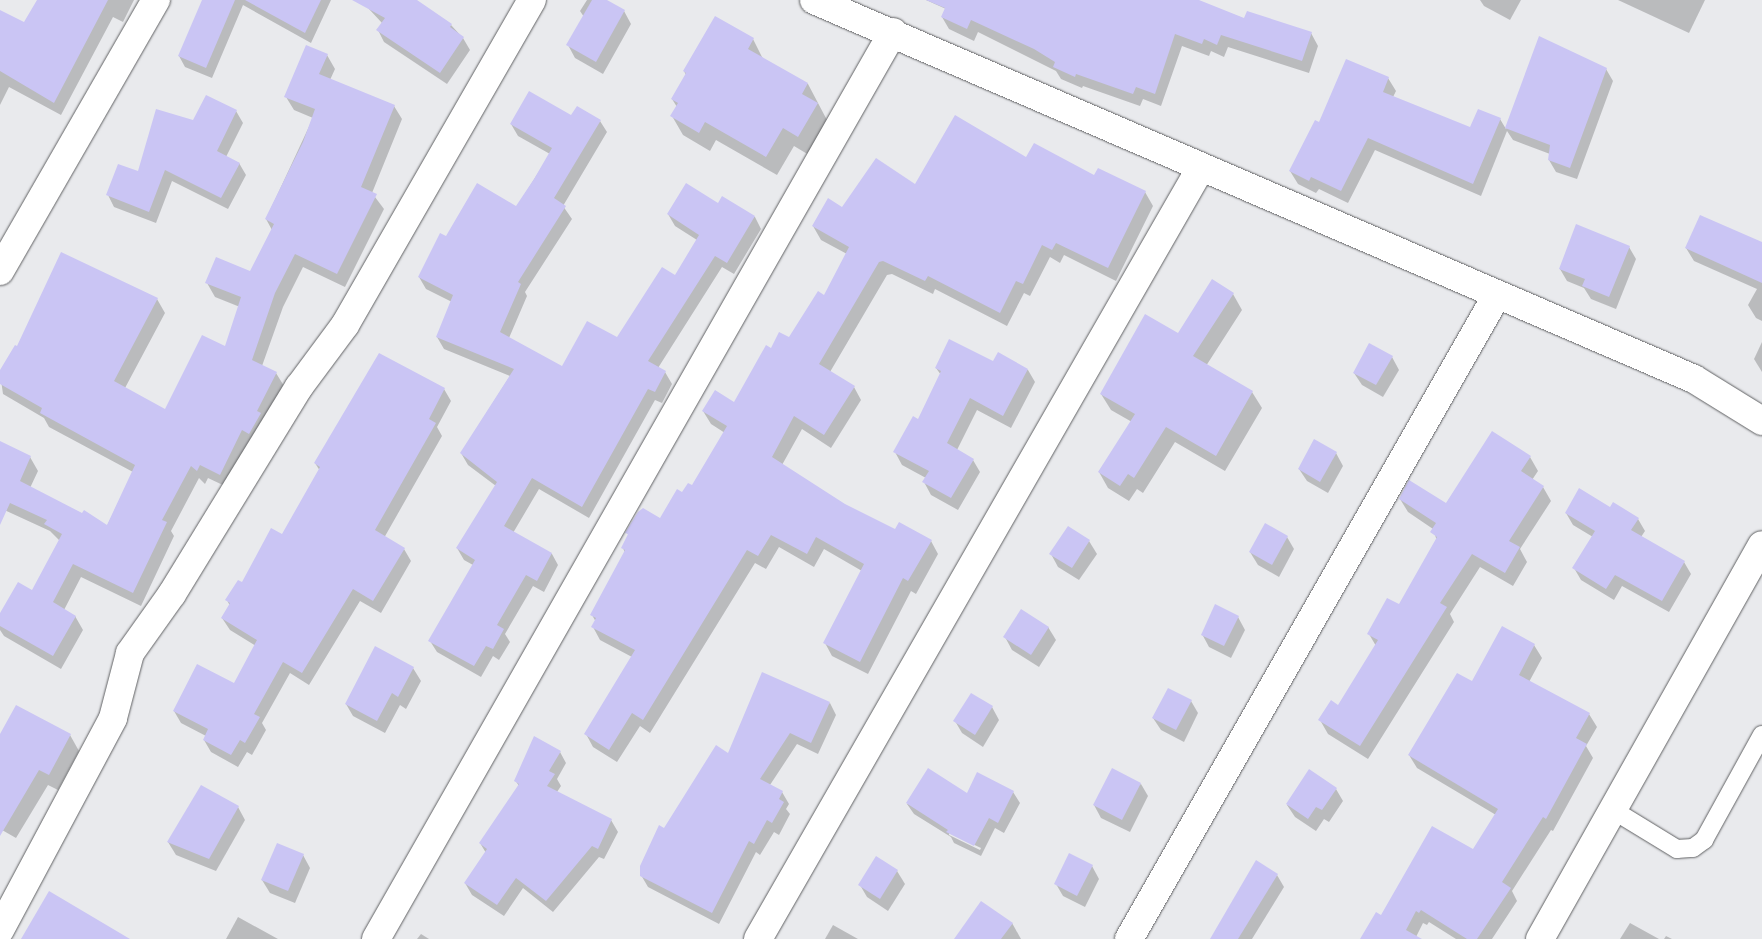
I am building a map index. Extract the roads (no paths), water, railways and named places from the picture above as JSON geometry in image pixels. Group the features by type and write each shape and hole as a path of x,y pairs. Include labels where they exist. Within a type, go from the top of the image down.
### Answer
{"street":[{"path":"0,270 156,0"},
{"path":"0,930 113,718 130,653 172,594 299,387 345,325 532,0"},
{"path":"814,0 893,32 1200,168 1694,379 1762,421"},
{"path":"376,939 893,32"},
{"path":"758,939 1200,168"},
{"path":"1129,939 1497,295"},
{"path":"1540,939 1762,545"}],"lane":[{"path":"1612,810 1677,849 1693,848 1704,840 1762,735"}]}
